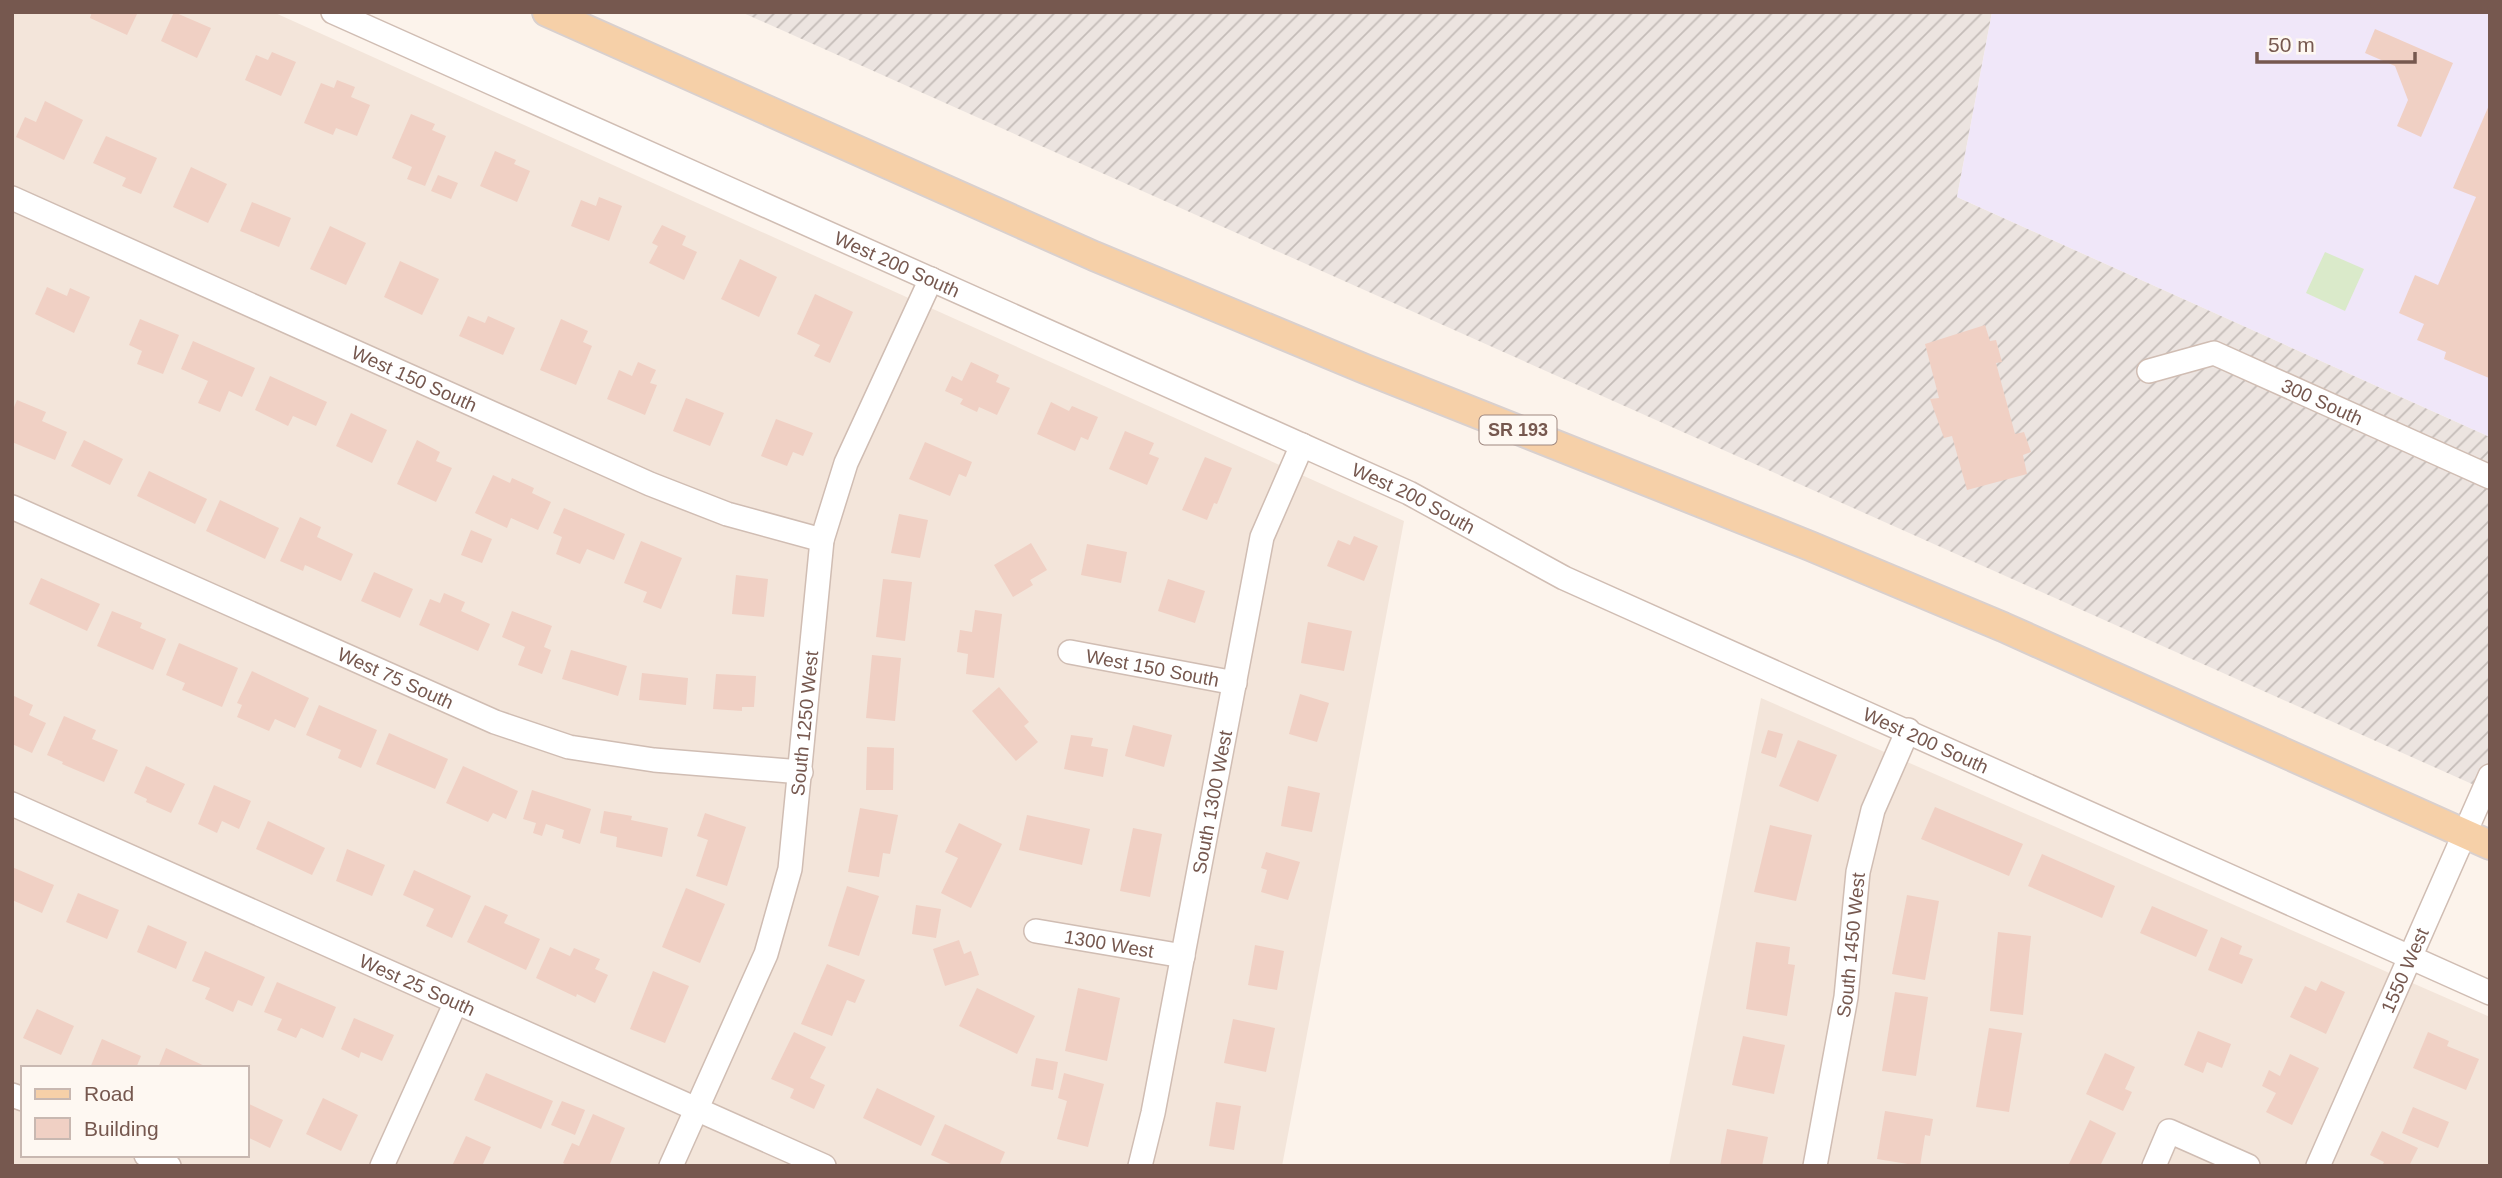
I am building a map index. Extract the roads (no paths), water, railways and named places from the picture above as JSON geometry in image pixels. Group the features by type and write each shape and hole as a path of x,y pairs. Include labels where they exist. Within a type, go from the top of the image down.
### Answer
{"main road":[{"name":"SR 193","path":"547,12 1094,256 1365,369 1810,546 2003,627 2490,845"}],"street":[{"name":"West 200 South","path":"333,12 1409,493 1564,578 2490,993"},
{"name":"West 150 South","path":"12,198 650,484 727,514 822,540"},
{"name":"South 1250 West","path":"670,1166 766,954 790,869 822,540 846,463 931,279"},
{"name":"300 South","path":"2149,371 2214,353 2490,477"},
{"name":"South 1300 West","path":"1140,1166 1153,1113 1262,537 1302,445"},
{"name":"West 75 South","path":"12,507 495,722 569,747 654,760 801,772"},
{"name":"West 150 South","path":"1070,652 1235,683"},
{"name":"South 1450 West","path":"1815,1166 1846,997 1858,872 1873,810 1908,730"},
{"name":"1550 West","path":"2318,1166 2490,776"},
{"name":"West 25 South","path":"12,804 824,1166"},
{"name":"1300 West","path":"1036,931 1182,956"},
{"path":"382,1166 456,1002"},
{"path":"2154,1166 2169,1131 2248,1166"},
{"path":"150,1157 169,1166"}]}
